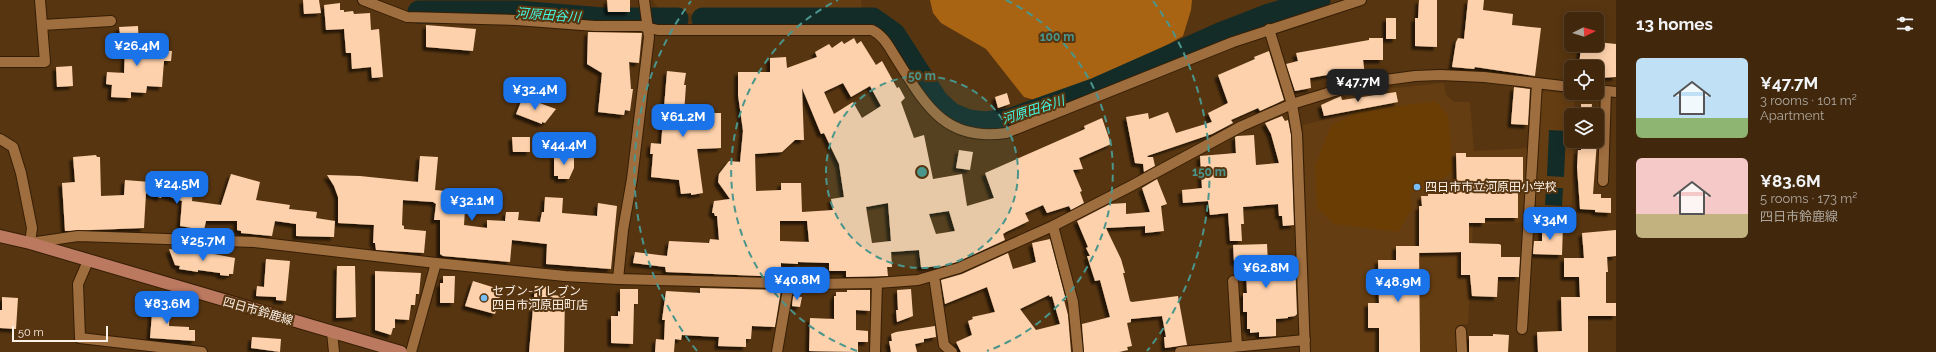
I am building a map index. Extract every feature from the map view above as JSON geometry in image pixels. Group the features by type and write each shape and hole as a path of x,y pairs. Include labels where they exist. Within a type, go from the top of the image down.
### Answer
{"main road":[{"name":"四日市鈴鹿線","path":"0,236 30,243 401,352"}],"street":[{"path":"0,62 45,62 40,0"},
{"path":"363,0 407,17 516,20 595,26 647,26 665,30 872,30 884,38 920,96 939,117 962,130 987,136 1006,133 1233,42 1361,0"},
{"path":"618,279 623,230 632,179 649,37 644,0"},
{"path":"42,25 111,21"},
{"path":"1269,29 1292,104 1297,134 1305,352"},
{"path":"0,139 13,147 21,173 32,228 30,243 78,236 247,242 565,276 618,279 789,283 877,283 918,280 934,276 981,258 1053,226 1131,186 1214,140 1292,104 1371,82 1415,76 1462,75 1564,86"},
{"path":"1522,329 1537,83"},
{"path":"1603,181 1606,91"},
{"path":"1053,226 1066,269 1074,309 1078,352"},
{"path":"88,261 78,284 80,338 202,352"},
{"path":"411,352 436,263"},
{"path":"934,276 944,346 952,352"},
{"path":"1233,281 1237,346"},
{"path":"778,352 789,283"},
{"path":"875,352 877,283"},
{"path":"1461,331 1462,352"},
{"path":"332,332 334,352"},
{"path":"1180,352 1305,340"}],"shaded area":[{"path":"653,0 861,0 862,11 851,14 763,15 662,13"},
{"path":"930,0 1192,0 1191,10 1183,36 1071,99 1042,102 1024,97 986,49 941,23 933,13"},
{"name":"四日市市立河原田小学校","path":"1444,83 1446,95 1454,102 1470,102 1474,151 1529,148 1527,222 1473,225 1468,324 1458,325 1456,352 1311,352 1303,125 1347,113 1346,95 1364,91"},
{"name":"四日市市立河原田小学校","path":"1545,91 1564,94 1564,100 1575,100 1574,108 1564,108 1564,148 1574,148 1571,219 1532,223 1541,95"},
{"path":"1436,101 1448,115 1453,171 1428,190 1410,192 1412,209 1398,232 1334,224 1317,208 1315,166 1331,125 1357,112"}],"water":[{"path":"1549,130 1564,131 1564,148 1565,148 1564,177 1547,176"},
{"path":"1546,188 1563,188 1562,206 1545,205"}],"building":[{"path":"303,0 319,0 321,13 304,14"},
{"path":"607,0 630,0 630,12 608,12"},
{"path":"1419,0 1437,0 1437,47 1415,46 1415,18 1418,18"},
{"path":"1468,0 1484,0 1483,10 1513,14 1512,25 1541,28 1535,76 1475,67 1474,69 1452,67 1456,42 1458,38 1464,39"},
{"path":"340,3 340,10 344,10 344,12 353,11 354,14 370,13 371,30 379,29 383,77 372,78 371,67 352,69 351,53 346,53 344,29 326,30 324,5"},
{"path":"1386,18 1396,18 1396,39 1386,39"},
{"path":"426,25 476,29 473,51 426,47"},
{"path":"138,26 139,49 172,51 171,61 164,61 162,87 147,86 146,93 131,92 131,98 111,97 112,85 106,84 107,72 124,73 125,48 122,49 119,27"},
{"path":"588,32 642,33 639,63 629,62 631,89 633,89 630,111 625,110 624,115 598,112 602,73 587,64"},
{"path":"854,38 857,44 861,41 876,65 882,61 897,88 899,87 905,98 901,102 914,138 924,135 933,179 962,174 967,206 994,198 985,173 1085,129 1084,126 1102,118 1111,144 1079,158 1083,169 1073,170 1082,191 1080,192 1084,203 1071,210 1069,206 1047,213 1043,205 1025,213 1029,221 1003,234 1005,240 957,262 936,268 936,266 921,267 919,250 891,252 892,267 887,267 888,276 846,277 846,271 829,271 829,263 781,263 781,277 666,272 665,267 633,263 635,252 667,256 669,241 709,243 710,239 719,240 717,216 712,213 714,201 730,199 718,182 719,174 729,161 740,162 743,131 738,95 738,72 770,72 770,58 786,57 787,68 817,57 815,52 829,44 832,48 842,41 844,44","holes":["843,83 851,97 870,86 881,106 862,118 853,102 834,114 824,92","802,88 821,134 824,133 839,164 844,197 831,199 833,210 802,212 801,183 781,183 781,190 756,191 755,154 782,152 795,140 804,140","888,203 891,241 872,243 866,207","949,211 955,231 936,234 929,214","780,221 807,221 809,242 780,241"]},
{"path":"1369,38 1383,38 1383,60 1363,60 1365,75 1346,78 1344,72 1310,78 1311,88 1295,91 1286,64 1298,61 1296,53 1369,40"},
{"path":"1604,43 1616,44 1616,77 1604,78 1604,60 1580,60 1580,52 1604,52"},
{"path":"1269,51 1284,100 1260,111 1258,108 1231,120 1233,123 1212,134 1147,156 1153,157 1155,166 1144,172 1143,164 1135,163 1126,117 1148,113 1149,119 1168,112 1176,133 1212,122 1208,113 1228,103 1218,75 1255,59 1254,57"},
{"path":"72,66 73,86 57,87 56,67"},
{"path":"667,71 686,73 684,85 686,85 684,113 721,113 721,148 697,149 703,193 691,195 691,193 681,194 679,180 651,177 653,154 650,154 651,143 661,144"},
{"path":"1514,87 1530,89 1528,125 1511,124"},
{"path":"1396,92 1398,102 1324,116 1321,105 1341,96 1342,100"},
{"path":"1007,93 1010,104 998,108 995,97"},
{"path":"523,97 556,109 545,123 542,122 542,124 516,114"},
{"path":"1581,104 1592,104 1592,108 1581,108"},
{"path":"1282,116 1285,121 1288,120 1291,135 1294,225 1283,226 1282,216 1279,216 1278,204 1243,207 1244,224 1241,224 1242,241 1230,241 1228,213 1210,215 1208,201 1183,203 1182,190 1202,188 1200,156 1236,153 1235,137 1237,136 1254,135 1256,165 1279,163 1271,134 1265,123"},
{"path":"512,137 530,137 530,152 513,152"},
{"path":"1581,148 1596,148 1593,194 1601,194 1601,198 1611,198 1611,213 1580,209 1577,167 1578,150 1581,150"},
{"path":"959,150 973,152 970,170 956,168"},
{"path":"1456,153 1466,153 1466,157 1523,157 1523,183 1518,183 1518,218 1485,218 1485,223 1469,223 1469,243 1499,244 1501,245 1501,257 1520,257 1519,277 1498,277 1497,297 1472,296 1470,275 1461,275 1461,252 1419,253 1419,206 1422,206 1421,196 1428,196 1428,194 1443,194 1443,185 1457,185"},
{"path":"96,155 97,157 100,157 101,196 124,195 125,180 150,182 151,171 182,180 179,189 193,189 192,201 221,205 231,174 260,182 256,200 290,205 289,209 317,212 316,218 335,221 334,237 296,236 296,224 275,221 272,236 241,233 241,231 237,230 237,221 206,221 204,230 180,226 182,201 162,194 161,198 146,193 144,228 65,231 62,183 75,182 73,157"},
{"path":"554,155 574,155 574,168 569,179 558,179 558,176 554,176"},
{"path":"420,156 438,157 435,190 466,193 464,225 487,228 487,220 505,221 506,212 519,212 518,220 540,222 542,212 544,212 545,197 563,198 562,213 597,216 598,203 617,206 611,269 546,264 547,244 512,240 510,262 443,256 440,254 440,220 434,220 436,204 433,202 403,200 402,225 404,226 404,229 426,231 424,253 376,250 375,243 373,243 374,225 338,223 338,197 334,186 327,175 360,176 418,182"},
{"path":"1157,179 1167,204 1161,206 1164,231 1145,233 1145,226 1106,228 1121,259 1130,301 1132,302 1178,296 1187,345 1165,348 1164,337 1166,337 1162,316 1131,319 1131,322 1127,323 1132,346 1127,347 1128,350 1119,352 1084,352 1082,324 1110,317 1100,280 1095,281 1087,256 1090,256 1086,248 1088,247 1077,221 1110,204 1126,203 1126,214 1150,212 1142,188"},
{"path":"1546,224 1563,225 1562,255 1533,254 1534,241 1542,241 1542,226 1546,226"},
{"path":"1616,230 1616,256 1607,257 1608,272 1606,272 1606,303 1616,303 1616,316 1588,316 1588,352 1538,352 1537,332 1562,331 1561,297 1580,297 1579,277 1564,277 1564,258 1584,258 1582,233"},
{"path":"1050,239 1066,300 1064,300 1068,315 1071,352 961,352 956,342 972,335 968,321 973,319 972,317 995,312 987,287 945,304 941,280 962,274 1008,253 1013,269 1036,262 1032,243","holes":["1049,295 1050,297 1052,296 1060,324 1036,330 1020,309"]},
{"path":"1267,244 1268,262 1295,261 1297,314 1288,318 1276,319 1276,336 1259,337 1259,332 1250,333 1250,329 1247,329 1247,312 1243,312 1243,293 1247,293 1246,271 1238,272 1237,262 1234,262 1233,245"},
{"path":"1396,246 1419,246 1420,352 1379,352 1379,328 1368,328 1368,303 1379,303 1378,260 1396,260"},
{"path":"169,249 192,252 193,250 235,258 233,274 229,274 229,276 220,275 220,273 179,269 180,266 175,265"},
{"path":"266,259 290,261 286,301 276,300 276,297 256,296 257,286 264,287"},
{"path":"337,266 355,266 356,317 336,318"},
{"path":"375,271 421,273 419,294 416,294 415,305 411,305 409,320 395,319 395,328 393,328 391,335 375,330"},
{"path":"443,276 455,276 454,303 440,303 440,283 443,283"},
{"name":"セブン-イレブン 四日市河原田町店","path":"473,281 502,290 495,314 465,306"},
{"path":"535,286 551,287 550,295 565,296 564,352 529,352"},
{"path":"700,288 781,290 775,327 752,326 751,339 746,339 746,347 718,346 719,337 682,335 681,340 675,339 674,352 655,352 656,339 664,340 665,320 662,320 666,291 700,293"},
{"path":"620,289 638,289 638,304 634,304 633,344 611,343 611,316 618,316 618,311 620,312"},
{"path":"911,289 913,316 897,322 897,290"},
{"path":"847,290 870,290 870,311 856,310 856,330 868,331 868,342 858,342 858,352 809,351 810,318 834,319 834,296 836,296 836,292 847,292"},
{"path":"793,296 802,297 800,307 792,306"},
{"path":"2,297 18,298 16,329 0,328"},
{"path":"151,301 170,305 169,326 189,327 189,330 195,330 195,341 150,338 152,314 150,313"},
{"path":"935,326 936,337 924,339 924,342 915,344 917,352 891,352 889,341 892,341 891,334"},
{"path":"1493,334 1509,335 1508,352 1469,352 1469,336 1493,336"},
{"path":"252,337 281,339 280,352 251,348"}],"waterway":[{"name":"河原田谷川","path":"703,19 873,19 894,34 937,101 951,114 968,121 985,123 1009,120 1096,89 1220,34 1269,15 1319,0"},
{"name":"河原田谷川","path":"419,12 518,12 603,19 677,19"}],"place":[{"name":"四日市市立河原田小学校","path":"1417,187"},
{"name":"セブン-イレブン 四日市河原田町店","path":"484,298"}]}
